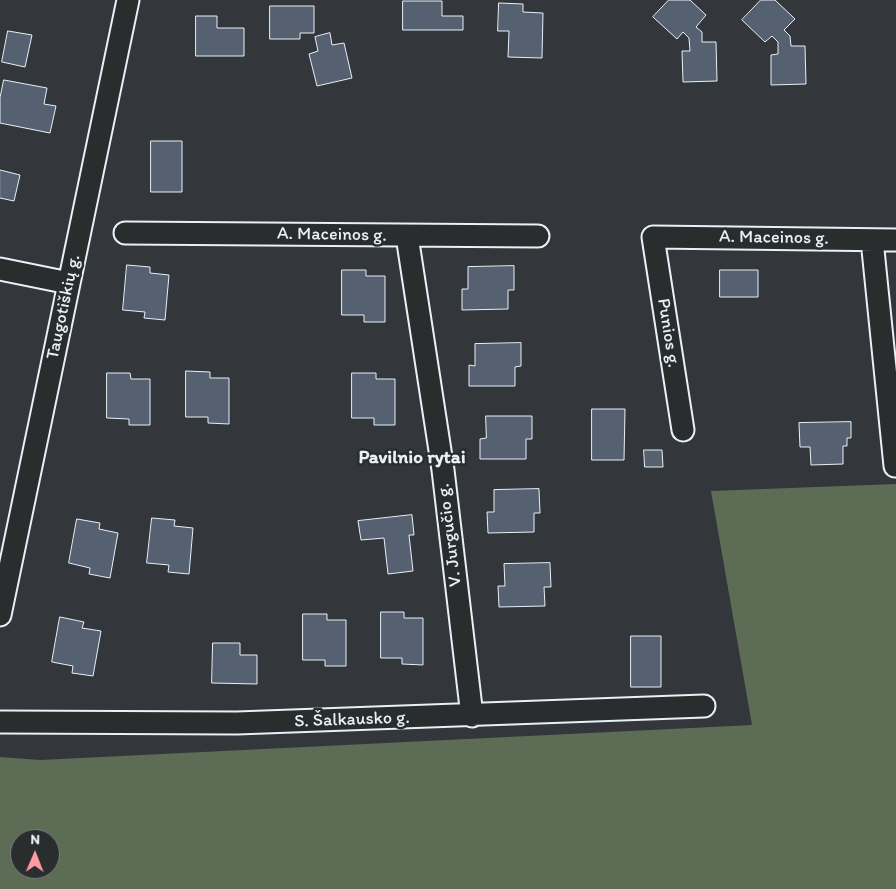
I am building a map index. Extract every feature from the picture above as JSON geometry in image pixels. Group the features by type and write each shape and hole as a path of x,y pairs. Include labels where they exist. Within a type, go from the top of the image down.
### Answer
{"street":[{"name":"Taugotiškių g.","path":"0,615 128,0"},
{"name":"A. Maceinos g.","path":"125,233 538,236"},
{"name":"V. Jurgučio g.","path":"407,236 443,470 472,716"},
{"name":"A. Maceinos g.","path":"653,237 896,240"},
{"name":"Punios g.","path":"653,237 683,430"},
{"path":"872,240 895,466"},
{"path":"0,269 69,284"},
{"name":"S. Šalkausko g.","path":"0,722 237,723 472,716 704,706"}],"green space":[{"path":"896,484 896,889 0,889 0,757 40,760 752,725 711,491"}],"building":[{"path":"669,0 690,0 706,15 696,27 702,32 702,42 716,42 717,81 683,82 682,51 690,51 689,38 683,32 677,39 653,17"},
{"path":"761,0 775,0 795,19 784,30 790,36 791,46 805,46 806,84 771,85 771,55 778,54 778,42 772,36 765,42 742,20"},
{"path":"403,1 442,1 442,16 463,16 463,30 403,30"},
{"path":"499,3 523,4 523,12 543,13 542,58 508,57 509,31 498,31"},
{"path":"270,6 314,6 314,33 300,33 300,39 270,39"},
{"path":"196,16 217,16 217,28 244,28 244,56 196,56"},
{"path":"8,31 32,35 25,67 2,62"},
{"path":"330,33 332,45 344,43 352,78 317,86 309,54 318,51 315,37"},
{"path":"4,80 47,88 44,104 56,106 50,133 0,123 0,98"},
{"path":"151,141 182,141 182,192 151,192"},
{"path":"0,170 20,175 14,201 0,198"},
{"path":"127,265 150,267 150,273 169,275 165,320 144,318 145,312 123,310"},
{"path":"514,266 514,290 508,290 508,309 462,310 462,289 468,289 468,267"},
{"path":"342,270 366,270 366,276 385,276 385,322 364,322 364,315 342,315"},
{"path":"720,270 758,270 758,297 720,297"},
{"path":"521,343 521,366 515,367 515,386 469,386 469,365 475,366 475,344"},
{"path":"186,371 210,372 210,378 229,378 229,424 208,423 208,417 186,417"},
{"path":"107,373 130,373 131,379 150,379 150,425 129,425 129,419 107,418"},
{"path":"352,373 376,373 376,379 395,379 395,425 374,425 374,418 352,418"},
{"path":"592,409 625,409 624,460 592,460"},
{"path":"486,416 532,416 532,439 526,439 526,459 480,459 480,439 486,438"},
{"path":"851,422 851,438 847,438 847,446 843,446 843,464 811,465 810,447 800,447 799,423"},
{"path":"644,450 662,450 663,467 645,467"},
{"path":"539,489 540,513 534,513 534,532 488,533 487,512 494,512 494,490"},
{"path":"412,515 414,535 409,535 413,571 388,574 384,538 361,540 358,521"},
{"path":"152,518 175,520 174,526 193,528 189,574 168,572 169,565 147,563"},
{"path":"77,519 100,523 99,529 118,533 110,578 89,574 90,568 69,563"},
{"path":"550,563 551,587 544,587 545,606 499,607 498,586 505,586 504,564"},
{"path":"381,612 404,612 404,618 423,618 423,665 402,664 402,658 381,658"},
{"path":"303,614 327,614 327,620 346,620 346,666 325,666 325,660 303,660"},
{"path":"60,617 84,622 82,628 101,631 93,676 72,673 73,666 52,662"},
{"path":"631,636 661,636 661,687 631,687"},
{"path":"213,643 240,643 240,655 257,655 257,684 212,683"}],"district":[{"name":"Pavilnio rytai","path":"412,458"}]}
